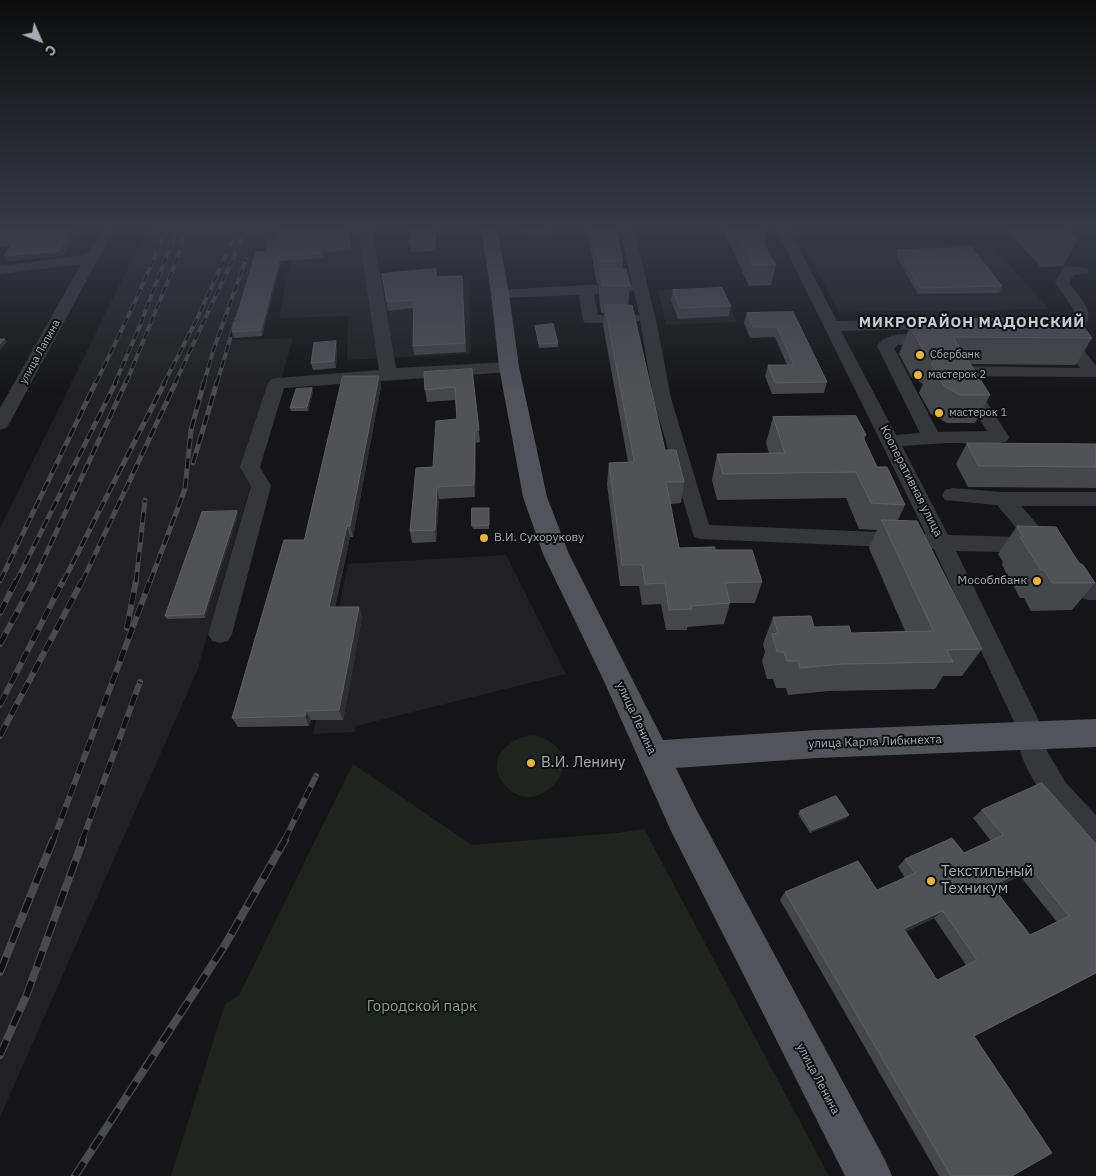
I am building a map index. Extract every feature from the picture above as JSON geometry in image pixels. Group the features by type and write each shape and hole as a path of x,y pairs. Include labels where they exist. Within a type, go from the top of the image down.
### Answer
{"main road":[{"name":"улица Ленина","path":"498,284 509,367 535,497 556,554 683,819 869,1176"},
{"name":"улица Карла Либкнехта","path":"653,755 817,744 1096,733"}],"street":[{"name":"улица Лапина","path":"0,424 77,284"},
{"path":"374,284 388,374"},
{"path":"639,284 662,398 701,532 1043,546"},
{"name":"Кооперативная улица","path":"810,284 941,542 1033,735 1034,752 1056,792 1096,836"},
{"path":"891,441 1000,437 958,371 1093,372 1067,339 1036,332 1079,323 1082,317 1082,309 1063,284"},
{"path":"500,294 640,288"},
{"path":"586,290 591,320 647,318"},
{"path":"1076,302 1096,301"},
{"path":"832,326 939,324"},
{"path":"932,438 885,346 895,340 952,340"},
{"path":"220,634 261,486 250,467 277,383 509,367"},
{"path":"952,495 1003,499 1096,499"},
{"path":"1003,499 1043,546 1067,584 1088,591 1096,591"}],"shaded area":[{"path":"120,284 249,284 232,340 293,338 197,671 0,1117 0,528"},
{"path":"286,284 469,284 471,354 347,360 348,316 279,318"},
{"path":"824,284 1026,284 1049,309 839,312"},
{"path":"721,288 737,322 666,325 658,290"},
{"path":"506,555 566,674 356,726 355,732 313,734 348,564"}],"green space":[{"path":"534,735 553,744 562,756 563,769 556,782 546,792 532,797 518,795 504,784 499,775 498,758 502,751 516,740"},
{"name":"Городской парк","path":"353,764 472,845 644,829 829,1176 171,1176 225,1004 239,995"}],"building":[{"path":"246,284 273,284 261,330 232,332"},
{"path":"384,284 462,284 465,343 413,346 414,300 387,302"},
{"path":"603,284 630,284 630,286 603,286"},
{"path":"918,284 1000,284 1002,286 920,288"},
{"path":"722,288 731,306 680,308 673,290"},
{"path":"605,305 632,305 665,450 676,450 684,482 666,482 679,548 715,547 715,550 752,550 762,582 725,583 730,603 691,606 692,609 669,610 665,583 645,584 642,565 622,565 609,463 634,462"},
{"path":"793,312 827,382 775,383 768,365 794,365 777,327 753,327 747,313"},
{"path":"1077,318 1092,338 953,337 990,395 960,395 944,386 932,365 935,356 923,350 910,326 917,321 925,320 943,324 951,319"},
{"path":"553,324 558,343 539,344 535,326"},
{"path":"336,341 334,361 311,363 314,343"},
{"path":"472,369 479,430 475,430 474,485 437,487 435,530 410,531 416,468 433,467 436,421 457,419 455,387 425,390 424,372"},
{"path":"343,376 379,376 350,526 347,526 329,607 359,607 339,710 306,711 305,716 232,718 284,540 304,540"},
{"path":"312,388 307,407 290,408 296,389"},
{"path":"856,416 866,435 862,435 877,467 887,467 905,505 871,503 856,472 723,474 717,454 785,453 773,417"},
{"path":"967,443 1096,444 1096,467 979,466"},
{"path":"472,508 489,508 489,525 472,526"},
{"path":"237,511 204,614 165,616 202,512"},
{"path":"882,520 917,521 982,649 947,650 953,662 843,664 800,668 798,661 787,661 784,652 777,652 772,634 778,633 773,617 811,616 814,627 849,626 851,633 933,631"},
{"path":"1017,526 1056,527 1079,563 1083,565 1095,583 1052,583 1044,570 1041,570 1020,537 1023,537"},
{"path":"1042,783 1096,844 1096,973 974,1036 1052,1153 1012,1176 951,1176 785,892 858,861 877,890 915,873 905,859 952,838 964,853 1003,835 982,810","holes":["1030,868 1069,916 1030,935 992,886","943,911 977,960 937,980 904,929"]},
{"path":"836,796 849,815 812,830 800,811"}],"railway":[{"path":"96,383 143,284"},
{"path":"115,383 156,284"},
{"path":"126,383 167,284"},
{"path":"164,383 213,284"},
{"path":"175,383 221,284"},
{"path":"204,383 213,351 237,284"},
{"path":"217,383 236,319"},
{"path":"0,581 96,382"},
{"path":"16,582 116,382"},
{"path":"33,582 126,382"},
{"path":"63,582 165,382"},
{"path":"82,582 176,382"},
{"path":"150,582 185,489 191,430 204,382"},
{"path":"193,463 217,382"},
{"path":"136,582 145,500"},
{"path":"0,613 16,581"},
{"path":"0,644 34,581"},
{"path":"0,705 63,581"},
{"path":"0,736 82,581"},
{"path":"127,628 136,581"},
{"path":"53,841 150,581"},
{"path":"82,841 140,682"},
{"path":"284,841 316,776"},
{"path":"0,972 53,840"},
{"path":"0,1055 27,994 83,840"},
{"path":"75,1176 225,945 285,840"}],"place":[{"name":"Сбербанк","path":"920,355"},
{"name":"мастерок 2","path":"918,375"},
{"name":"мастерок 1","path":"939,413"},
{"name":"В.И. Сухорукову","path":"484,538"},
{"name":"Мособлбанк","path":"1037,581"},
{"name":"В.И. Ленину","path":"531,763"},
{"name":"Текстильный Техникум","path":"931,881"}],"district":[{"name":"МИКРОРАЙОН МАДОНСКИЙ","path":"972,323"}]}
